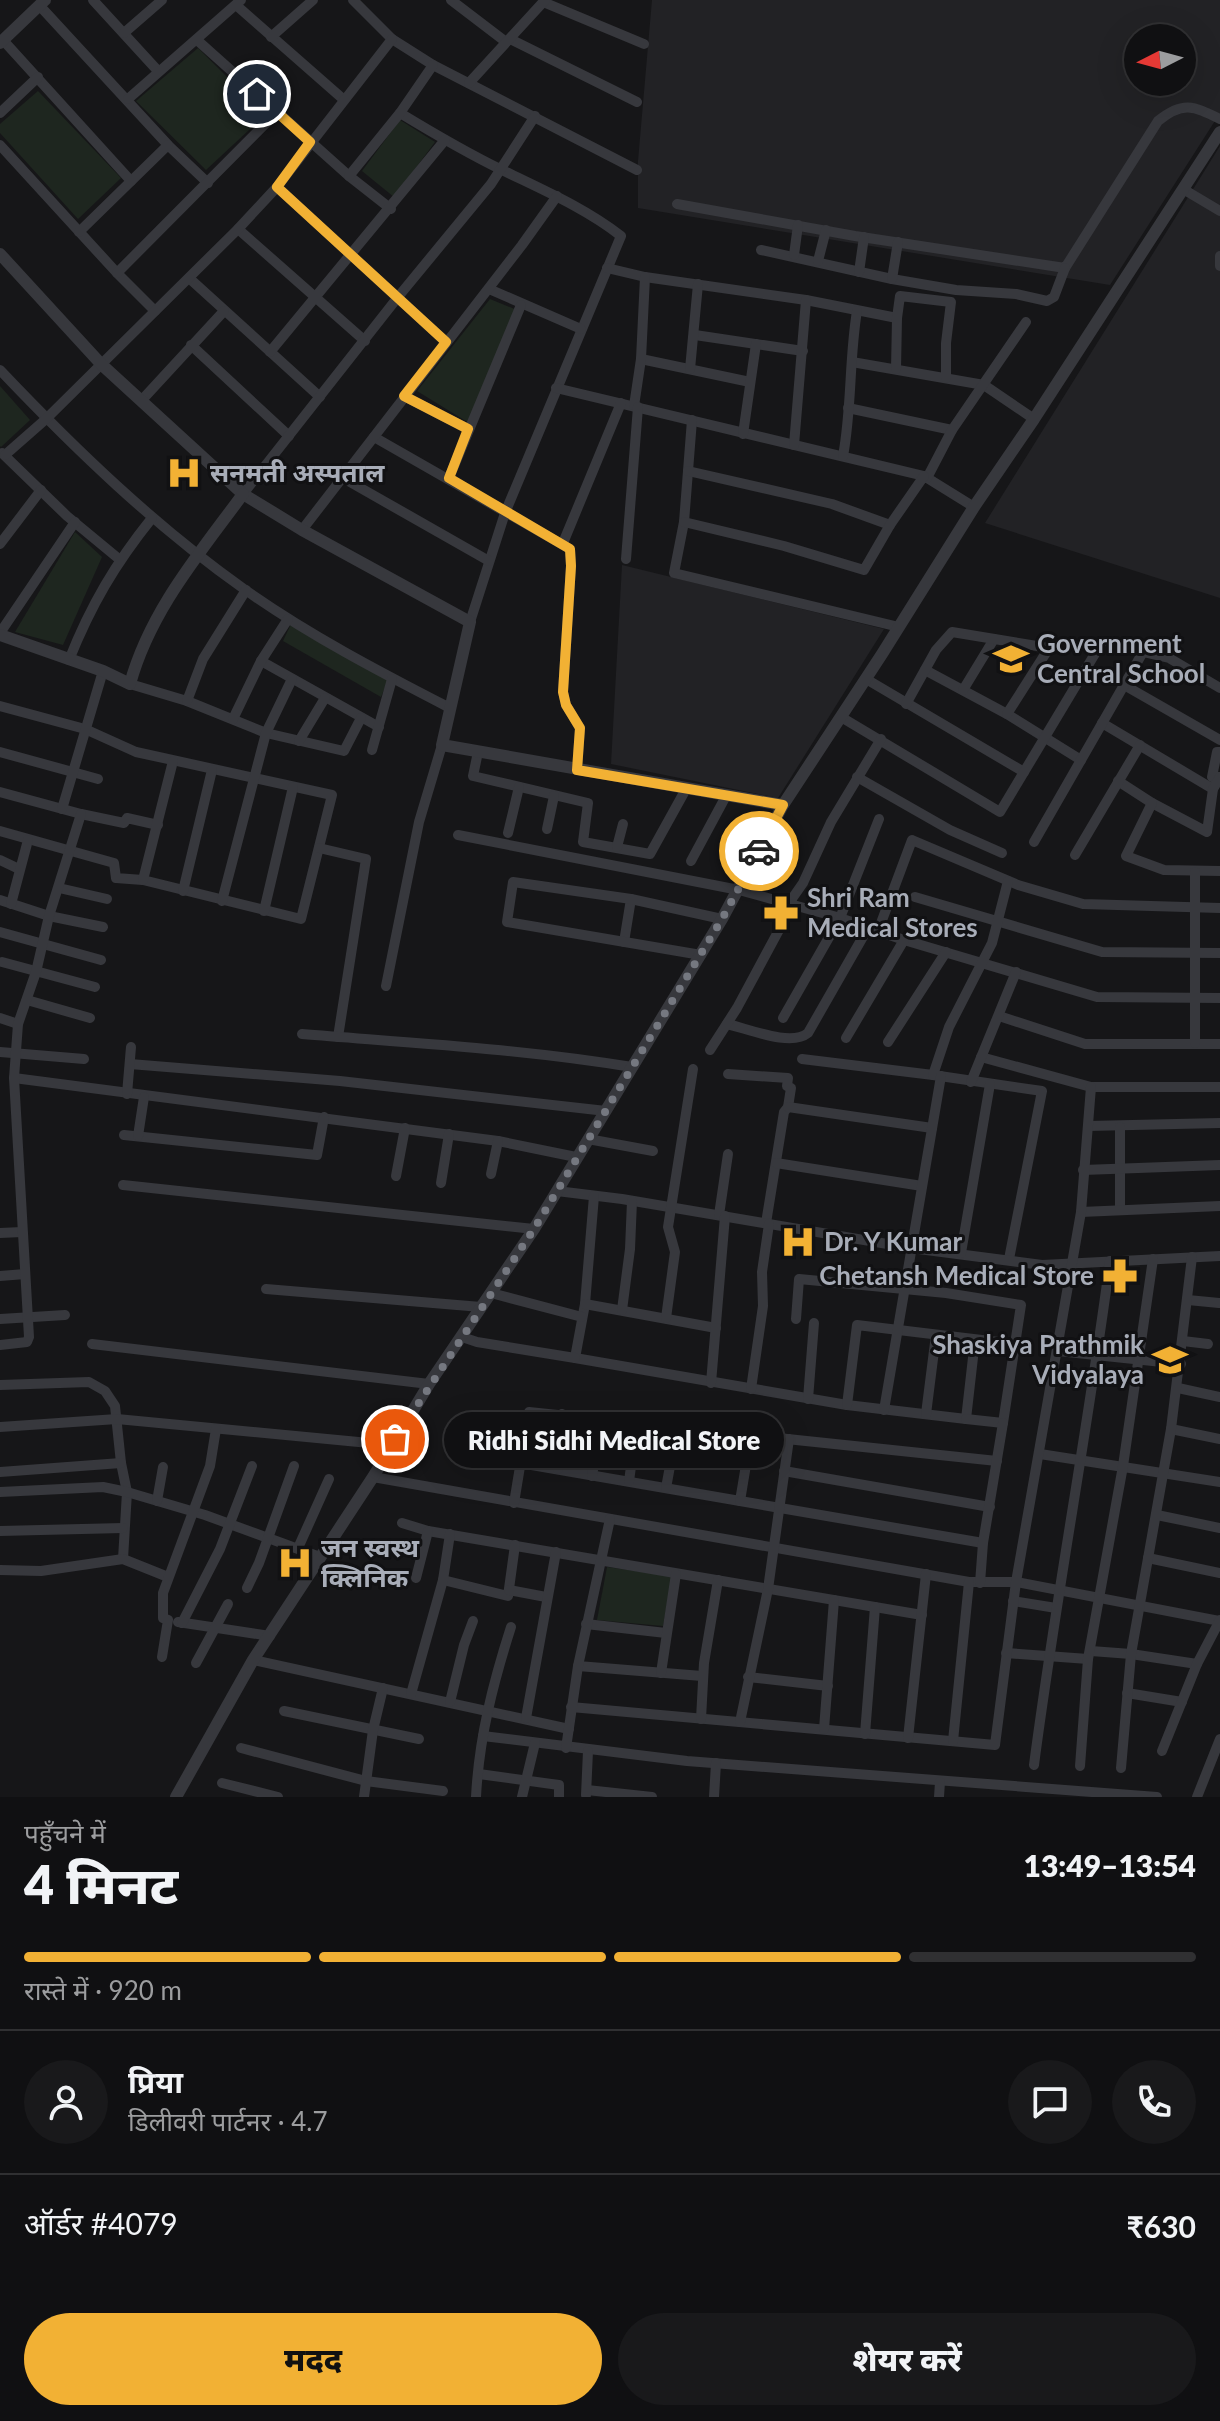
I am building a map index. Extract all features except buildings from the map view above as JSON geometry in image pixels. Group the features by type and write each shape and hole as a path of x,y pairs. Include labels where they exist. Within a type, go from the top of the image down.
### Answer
{"street":[{"path":"93,0 158,71"},
{"path":"124,33 162,0"},
{"path":"271,37 313,0"},
{"path":"353,0 392,39 433,65 637,170"},
{"path":"451,0 466,4 508,40 637,102"},
{"path":"469,83 544,1 644,44"},
{"path":"128,99 238,2 271,37 343,99"},
{"path":"131,181 38,77 1,42 42,3 168,145 208,183"},
{"path":"119,559 2,453 46,419 238,229 277,187 392,39"},
{"path":"197,40 349,176 391,209"},
{"path":"349,176 400,113 433,65"},
{"path":"0,113 38,77"},
{"path":"761,250 892,279 956,290 1016,294 1047,301 1054,297 1065,268 1158,121 1173,110 1194,107 1220,119"},
{"path":"117,273 278,111"},
{"path":"386,986 419,822 442,745 470,622 489,561 505,513 621,236 557,196 501,170 400,113"},
{"path":"130,684 138,652 156,618 198,555 501,170 535,116"},
{"path":"176,1797 253,1660 373,1477 429,1384 534,1229 701,955 783,805 1220,132"},
{"path":"270,352 445,140"},
{"path":"0,145 155,311"},
{"path":"79,232 168,145"},
{"path":"277,187 446,342"},
{"path":"1183,189 1220,211"},
{"path":"302,530 557,196"},
{"path":"677,204 1065,268"},
{"path":"794,255 798,225"},
{"path":"238,229 365,341"},
{"path":"818,261 826,230"},
{"path":"859,272 864,237"},
{"path":"892,279 898,242"},
{"path":"0,254 101,364 243,494 470,622"},
{"path":"1220,256 1220,266"},
{"path":"607,268 645,277 806,300 897,318"},
{"path":"626,559 645,277"},
{"path":"189,278 320,397"},
{"path":"690,369 698,284"},
{"path":"489,289 581,329"},
{"path":"896,369 900,296 951,302 946,378"},
{"path":"794,445 806,300"},
{"path":"449,478 521,305"},
{"path":"141,401 224,311"},
{"path":"843,456 848,431 851,350 857,311"},
{"path":"684,522 784,546 864,570 952,430 1026,322"},
{"path":"695,335 803,351"},
{"path":"743,434 756,344"},
{"path":"191,345 289,436"},
{"path":"641,359 750,382"},
{"path":"852,362 984,385 1034,419"},
{"path":"0,370 46,419 152,518 198,555 288,619 392,679 450,708"},
{"path":"556,388 925,477 974,507"},
{"path":"404,396 468,429"},
{"path":"563,543 621,403"},
{"path":"848,408 952,430"},
{"path":"692,420 684,522 674,573 899,627"},
{"path":"374,437 563,543 571,554 563,692 566,705 580,728 577,770"},
{"path":"688,471 832,504 890,525"},
{"path":"343,478 489,561"},
{"path":"2,536 41,490"},
{"path":"69,660 93,604 119,559 152,518"},
{"path":"75,522 0,634 103,671 130,684 187,701 266,733 299,741 344,751 361,718"},
{"path":"187,701 203,659 246,590"},
{"path":"233,719 261,661 288,619"},
{"path":"906,704 936,650 952,632 1049,648 1007,714"},
{"path":"963,690 994,639"},
{"path":"841,717 1000,812 1102,642"},
{"path":"1034,842 1143,652 1169,658 1220,688"},
{"path":"261,661 379,727"},
{"path":"925,670 1007,714 1081,760"},
{"path":"62,809 103,671"},
{"path":"222,901 266,733 292,679"},
{"path":"372,750 392,679"},
{"path":"866,679 1024,772"},
{"path":"1124,685 1220,740"},
{"path":"299,741 325,698"},
{"path":"0,706 85,729 136,752 332,795 301,919 143,880 116,878 114,863 0,831"},
{"path":"1102,723 1213,789"},
{"path":"710,1050 803,883 831,822 881,739"},
{"path":"442,745 783,805"},
{"path":"1075,855 1140,745"},
{"path":"0,752 98,779"},
{"path":"478,752 473,776 588,803 583,842 650,854 686,789"},
{"path":"1220,752 1217,752 1212,777 1220,777"},
{"path":"143,880 173,761"},
{"path":"183,891 212,770"},
{"path":"857,777 950,830 1002,853"},
{"path":"1118,781 1207,832 1215,814 1213,789 1220,777"},
{"path":"264,911 293,787"},
{"path":"508,833 519,787"},
{"path":"0,792 124,823 127,818 158,825"},
{"path":"547,829 554,796"},
{"path":"691,861 726,796"},
{"path":"1152,803 1126,856 1164,870 1220,871"},
{"path":"0,1345 27,1342 29,1317 14,1078 18,1024 81,814"},
{"path":"783,1018 840,918 879,819"},
{"path":"617,847 623,824"},
{"path":"458,835 791,903 1097,997 1220,998"},
{"path":"28,840 5,902 49,916 103,927"},
{"path":"727,1024 788,1040 801,1039 808,1033 873,929 912,840 1008,881 1083,904 1220,908"},
{"path":"319,848 366,859 338,1037"},
{"path":"0,860 19,869"},
{"path":"1195,872 1195,1043"},
{"path":"884,1410 932,1128 937,1075 949,1027 992,943 1008,881"},
{"path":"701,955 507,922 513,882 631,899 722,919"},
{"path":"59,888 107,899"},
{"path":"915,897 1102,952 1220,953"},
{"path":"624,942 631,899"},
{"path":"0,932 101,960"},
{"path":"846,1038 904,940"},
{"path":"888,1042 946,952"},
{"path":"2,962 95,987"},
{"path":"971,1082 1016,972"},
{"path":"27,1000 90,1018"},
{"path":"999,1016 1085,1044 1220,1044"},
{"path":"0,1018 18,1024"},
{"path":"302,1034 563,1055 632,1067"},
{"path":"127,1094 131,1047"},
{"path":"0,1052 84,1059"},
{"path":"981,1057 1091,1087 1220,1087"},
{"path":"802,1059 1042,1091 1009,1259"},
{"path":"130,1064 340,1081 606,1111"},
{"path":"666,1318 675,1252 668,1232 693,1069"},
{"path":"728,1074 788,1078 787,1086 791,1088 788,1107 784,1112 768,1223 762,1272 763,1306 751,1389"},
{"path":"14,1078 449,1134 576,1157"},
{"path":"961,1253 990,1084"},
{"path":"571,1707 995,1745 1016,1582 1081,1212 1091,1087"},
{"path":"138,1136 144,1097"},
{"path":"788,1107 932,1128"},
{"path":"124,1135 317,1155 324,1117"},
{"path":"1088,1126 1220,1123"},
{"path":"1120,1127 1120,1210"},
{"path":"396,1176 405,1128"},
{"path":"441,1183 449,1134"},
{"path":"588,1139 653,1151"},
{"path":"491,1174 498,1141"},
{"path":"711,1383 728,1154"},
{"path":"776,1163 922,1186"},
{"path":"1083,1170 1220,1165"},
{"path":"123,1185 534,1229"},
{"path":"557,1191 911,1248 1042,1265 1220,1256"},
{"path":"575,1358 585,1304 594,1196"},
{"path":"622,1310 632,1201"},
{"path":"1081,1212 1220,1206"},
{"path":"0,1233 22,1232"},
{"path":"1121,1768 1131,1654 1178,1388 1192,1257"},
{"path":"1080,1766 1089,1655 1123,1466 1153,1259"},
{"path":"1034,1765 1110,1261"},
{"path":"0,1276 25,1274"},
{"path":"796,1319 799,1279 1021,1305 990,1507 974,1582 953,1741"},
{"path":"266,1289 481,1307"},
{"path":"491,1293 582,1317"},
{"path":"1188,1300 1219,1303"},
{"path":"585,1304 716,1328"},
{"path":"0,1319 65,1315"},
{"path":"808,1399 814,1323"},
{"path":"847,1405 857,1325 1015,1344"},
{"path":"926,1414 936,1335"},
{"path":"462,1337 808,1399 1003,1423"},
{"path":"966,1419 975,1340"},
{"path":"1183,1341 1208,1344"},
{"path":"92,1344 429,1384"},
{"path":"1058,1351 1181,1364"},
{"path":"0,1385 89,1382 105,1391 115,1406 127,1492 123,1559"},
{"path":"1178,1388 1220,1397"},
{"path":"514,1503 529,1412 997,1461"},
{"path":"558,1469 562,1414"},
{"path":"0,1427 117,1419 390,1445"},
{"path":"592,1476 601,1419"},
{"path":"629,1481 637,1424"},
{"path":"666,1488 677,1428"},
{"path":"216,1429 210,1466 163,1593 163,1618 270,1636"},
{"path":"1171,1429 1220,1439"},
{"path":"740,1501 751,1435"},
{"path":"740,1722 768,1589 789,1439"},
{"path":"1040,1454 1220,1482"},
{"path":"0,1472 121,1463"},
{"path":"520,1463 983,1543"},
{"path":"182,1623 205,1582 252,1466"},
{"path":"247,1588 294,1466"},
{"path":"157,1501 163,1467"},
{"path":"784,1471 990,1507"},
{"path":"373,1477 974,1582 1016,1582 1059,1592 1099,1596 1220,1621 1197,1664 1162,1751"},
{"path":"298,1548 329,1479"},
{"path":"0,1492 103,1487 193,1511 320,1557"},
{"path":"1157,1515 1220,1528"},
{"path":"566,1748 586,1624 610,1519"},
{"path":"402,1523 428,1531 922,1615"},
{"path":"0,1531 123,1528"},
{"path":"416,1578 428,1531"},
{"path":"411,1694 443,1580 450,1534"},
{"path":"443,1580 508,1596 515,1545"},
{"path":"526,1718 556,1552"},
{"path":"1148,1558 1220,1573"},
{"path":"0,1570 41,1571 123,1559 168,1577"},
{"path":"661,1673 676,1574"},
{"path":"908,1738 926,1574"},
{"path":"701,1719 702,1676 718,1580"},
{"path":"509,1590 546,1597"},
{"path":"824,1729 834,1600"},
{"path":"1013,1601 1056,1608"},
{"path":"196,1663 228,1604"},
{"path":"865,1734 875,1607"},
{"path":"162,1657 168,1620"},
{"path":"450,1702 473,1621"},
{"path":"586,1624 666,1633"},
{"path":"476,1797 487,1709 511,1627"},
{"path":"1006,1653 1131,1654 1197,1664"},
{"path":"253,1660 569,1729"},
{"path":"578,1666 702,1676"},
{"path":"748,1677 828,1686"},
{"path":"364,1797 373,1730 383,1688"},
{"path":"1127,1693 1182,1702"},
{"path":"284,1711 419,1739"},
{"path":"483,1736 588,1751 716,1763 1157,1797"},
{"path":"1197,1797 1216,1758 1220,1739"},
{"path":"522,1797 535,1743"},
{"path":"241,1748 366,1781 443,1791"},
{"path":"588,1751 587,1794 652,1797"},
{"path":"714,1797 716,1763"},
{"path":"479,1774 559,1785 559,1797"},
{"path":"939,1797 940,1782"},
{"path":"222,1783 278,1797"}],"shaded area":[{"path":"652,0 1220,0 1220,113 1110,285 638,208 638,161"},
{"path":"198,48 265,115 206,170 136,101"},
{"path":"38,91 121,178 78,219 0,133 0,124"},
{"path":"400,120 435,142 394,197 362,171"},
{"path":"1220,146 1220,598 985,523"},
{"path":"490,299 517,310 469,423 417,391"},
{"path":"0,386 30,420 1,447 0,446"},
{"path":"75,532 102,557 63,645 15,632"},
{"path":"622,565 884,629 778,798 611,764"},
{"path":"292,622 388,680 381,697 283,641"},
{"path":"607,1567 672,1576 663,1626 597,1620"}],"way so far":[{"path":"395,1439 534,1229 722,919 759,851"}],"place":[{"name":"सनमती अस्पताल","path":"184,473"},
{"name":"Government Central School","path":"1011,659"},
{"name":"Shri Ram Medical Stores","path":"781,913"},
{"name":"Dr. Y Kumar","path":"798,1242"},
{"name":"Chetansh Medical Store","path":"1120,1276"},
{"name":"Shaskiya Prathmik Vidyalaya","path":"1170,1360"},
{"name":"Ridhi Sidhi Medical Store","path":"395,1439"},
{"name":"जन स्वस्थ क्लिनिक","path":"295,1563"}],"route":[{"path":"257,94 310,142 277,187 446,342 404,396 468,429 449,478 570,549 563,692 566,705 579,722 577,770 783,805 759,851"}]}
